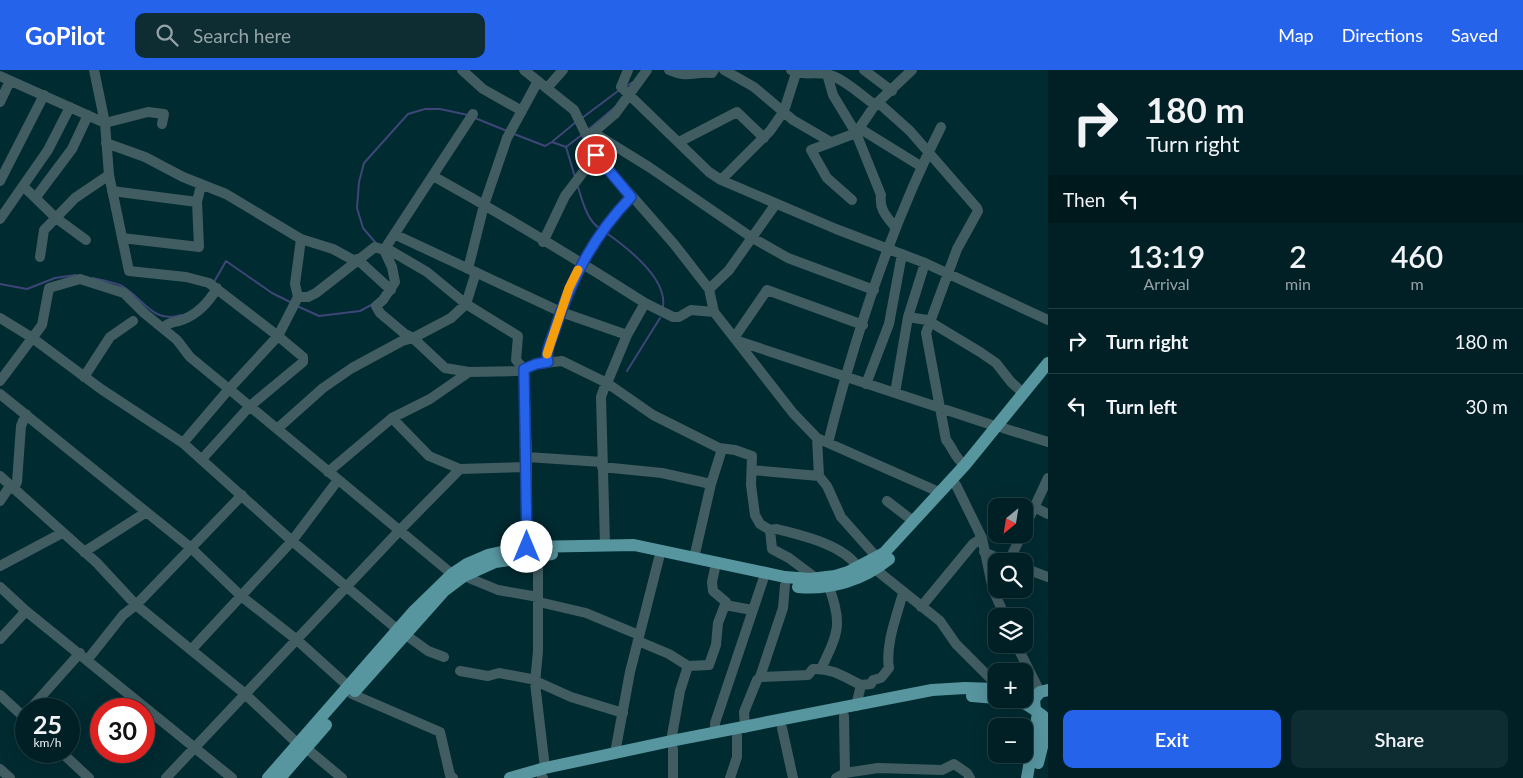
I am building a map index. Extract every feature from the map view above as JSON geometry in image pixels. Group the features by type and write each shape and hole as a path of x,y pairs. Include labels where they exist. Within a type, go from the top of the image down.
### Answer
{"main road":[{"path":"458,575 495,562 538,555 612,552 715,568 785,585 829,587 854,579 875,564 897,552 956,485 1023,393 1048,363"},
{"path":"280,778 302,746 350,690 467,564 488,555 527,547 605,544 634,545 785,577 817,579 835,576 858,567 875,564 939,492 1048,376"},
{"path":"542,775 615,753 741,732 932,690 988,689"},
{"path":"1027,778 1040,713 1033,703 1043,690"},
{"path":"510,778 542,775 616,760 715,733 782,728 934,698 965,696 988,697"},
{"path":"1034,778 1048,722"},
{"path":"268,778 302,746"}],"street":[{"path":"94,70 105,123 109,175 129,270 186,277 213,286 303,357 303,362 250,406 202,459"},
{"path":"462,70 483,89 522,111"},
{"path":"524,70 574,110 591,135 751,237 788,258 874,290"},
{"path":"277,429 323,388 352,368 402,341 414,338 452,318 466,304 484,205 507,138 522,111 542,84 563,70"},
{"path":"628,70 621,87 709,172 721,180 889,250 925,263 1048,320"},
{"path":"591,135 615,114 647,70"},
{"path":"669,70 691,76 705,72 712,73 714,70"},
{"path":"724,70 754,87 784,112 828,141 827,144"},
{"path":"864,70 892,91"},
{"path":"852,200 827,178 810,152 812,149 857,130 875,105 892,91 912,70"},
{"path":"721,180 764,138 784,112 796,71 823,72 838,79 875,105 881,105 892,113 910,130 928,153 976,205 978,211 957,249 926,333 946,440 951,445 954,456 965,465"},
{"path":"823,72 835,99 857,130 881,195 880,204 884,214 896,226"},
{"path":"0,76 105,123 148,112 164,114 162,124"},
{"path":"0,102 10,81"},
{"path":"0,181 44,95"},
{"path":"0,220 48,150 70,107"},
{"path":"679,142 737,112 764,138"},
{"path":"36,197 72,149 88,115"},
{"path":"296,302 316,293 356,260 382,248 396,235 471,117"},
{"path":"828,443 845,375 896,226 941,127"},
{"path":"857,130 922,167"},
{"path":"591,135 596,155 674,244 709,290 714,312 793,413 817,438 939,492"},
{"path":"106,143 145,157 236,200 301,240 333,249 356,260 388,288"},
{"path":"543,242 565,196 596,155"},
{"path":"40,257 44,230 75,198 109,175"},
{"path":"433,176 512,220 543,242 582,262 645,303 673,317 679,317 691,310 714,312"},
{"path":"122,238 199,247 197,202 201,185"},
{"path":"23,186 56,218 86,240"},
{"path":"112,191 197,202"},
{"path":"548,362 548,354 561,312 582,262 603,228 631,197"},
{"path":"709,290 729,270 776,204"},
{"path":"396,235 561,312 627,336"},
{"path":"184,443 229,389 278,336 296,302 295,284 301,240"},
{"path":"382,248 394,273 395,282 388,288 376,306 380,313 405,334 414,338 445,368 469,372 524,369 536,364 562,361 606,383 654,415 722,449 735,450 752,456 752,502 755,515 760,524 770,530 776,529 825,544 845,554 858,567"},
{"path":"382,248 427,272 466,304 516,335 516,360 524,369 527,547"},
{"path":"866,384 889,324 902,254"},
{"path":"895,393 908,317 925,263"},
{"path":"0,381 31,337 42,325 50,288 80,279 124,293 144,313 167,321 179,321 198,311 209,302 213,286"},
{"path":"735,339 767,290 863,325"},
{"path":"605,544 601,397 627,336 645,303"},
{"path":"908,317 925,319 964,341 996,363 1011,382 1023,393"},
{"path":"0,318 31,337 84,377 184,443 292,541 346,586 428,651 444,657"},
{"path":"84,377 110,337 133,321"},
{"path":"167,321 190,357 399,531 458,575 498,590 539,599 586,613 669,654 688,666 708,665 716,645 715,633 725,600 713,591 712,582 715,568"},
{"path":"735,339 826,371 845,375 866,384 1048,442"},
{"path":"328,472 392,418 430,399 469,372"},
{"path":"0,394 145,513 191,548 242,596 298,640 350,690 440,732 450,775 453,778"},
{"path":"0,501 17,482 21,426 26,414"},
{"path":"392,418 429,456 460,469 527,462 602,465 662,473 711,484"},
{"path":"817,438 819,476 828,486 841,517 873,553 875,564 903,593 940,620 956,644 988,676"},
{"path":"694,558 711,484 722,449"},
{"path":"166,778 244,694 298,640 346,586 460,469"},
{"path":"752,470 819,476"},
{"path":"0,476 84,552 136,605 342,778"},
{"path":"1048,478 1034,507 1048,514"},
{"path":"190,650 292,541 338,480"},
{"path":"956,485 982,538 993,590 1001,608"},
{"path":"42,698 123,615 136,605 242,495"},
{"path":"887,500 913,521"},
{"path":"84,552 145,513"},
{"path":"770,530 772,549 789,558 817,579"},
{"path":"0,566 62,533"},
{"path":"921,607 974,544 982,538"},
{"path":"984,552 988,554"},
{"path":"538,555 539,599 535,682 542,775"},
{"path":"615,753 638,638 659,558"},
{"path":"1033,571 1048,577"},
{"path":"715,733 715,723 726,695 763,580"},
{"path":"730,778 736,757 744,712 760,677 783,608 785,585"},
{"path":"0,587 26,611 84,656 232,778"},
{"path":"821,669 836,636 838,626 836,606 829,587"},
{"path":"760,677 794,677 808,675 813,669 821,669 833,670 861,685 871,684 873,680 882,678 890,668 888,660 891,642 903,593"},
{"path":"725,605 752,610"},
{"path":"0,639 26,611"},
{"path":"1021,653 1043,690"},
{"path":"674,778 672,745 680,691 688,666"},
{"path":"460,671 488,676 500,673 531,679 571,697 623,713"},
{"path":"856,706 861,685"},
{"path":"0,695 15,706"},
{"path":"844,716 840,776 890,768 942,770 954,764 967,773 970,778"},
{"path":"782,728 793,778"},
{"path":"73,763 89,778"},
{"path":"0,769 10,778"}],"waterway":[{"path":"628,85 633,82"},
{"path":"582,118 618,91"},
{"path":"589,129 614,108"},
{"path":"375,242 363,228 357,208 359,182 364,163 408,114 425,109 440,109 468,115"},
{"path":"475,118 507,131"},
{"path":"553,141 576,122"},
{"path":"514,134 545,146 552,142 566,147 583,134"},
{"path":"566,147 575,177"},
{"path":"578,187 588,215 599,228"},
{"path":"605,232 633,254 652,274 662,295 663,306"},
{"path":"214,282 226,261 272,293 290,302"},
{"path":"0,284 27,289 55,278 76,275"},
{"path":"93,278 120,285 154,313 171,317 181,315"},
{"path":"297,306 319,316 360,311 373,304"},
{"path":"627,371 660,318"}],"slow traffic":[{"path":"547,354 569,288 578,270"}],"route":[{"path":"527,547 527,457 524,369 548,362 548,354 569,288 582,262 603,228 631,197 596,155"}]}
